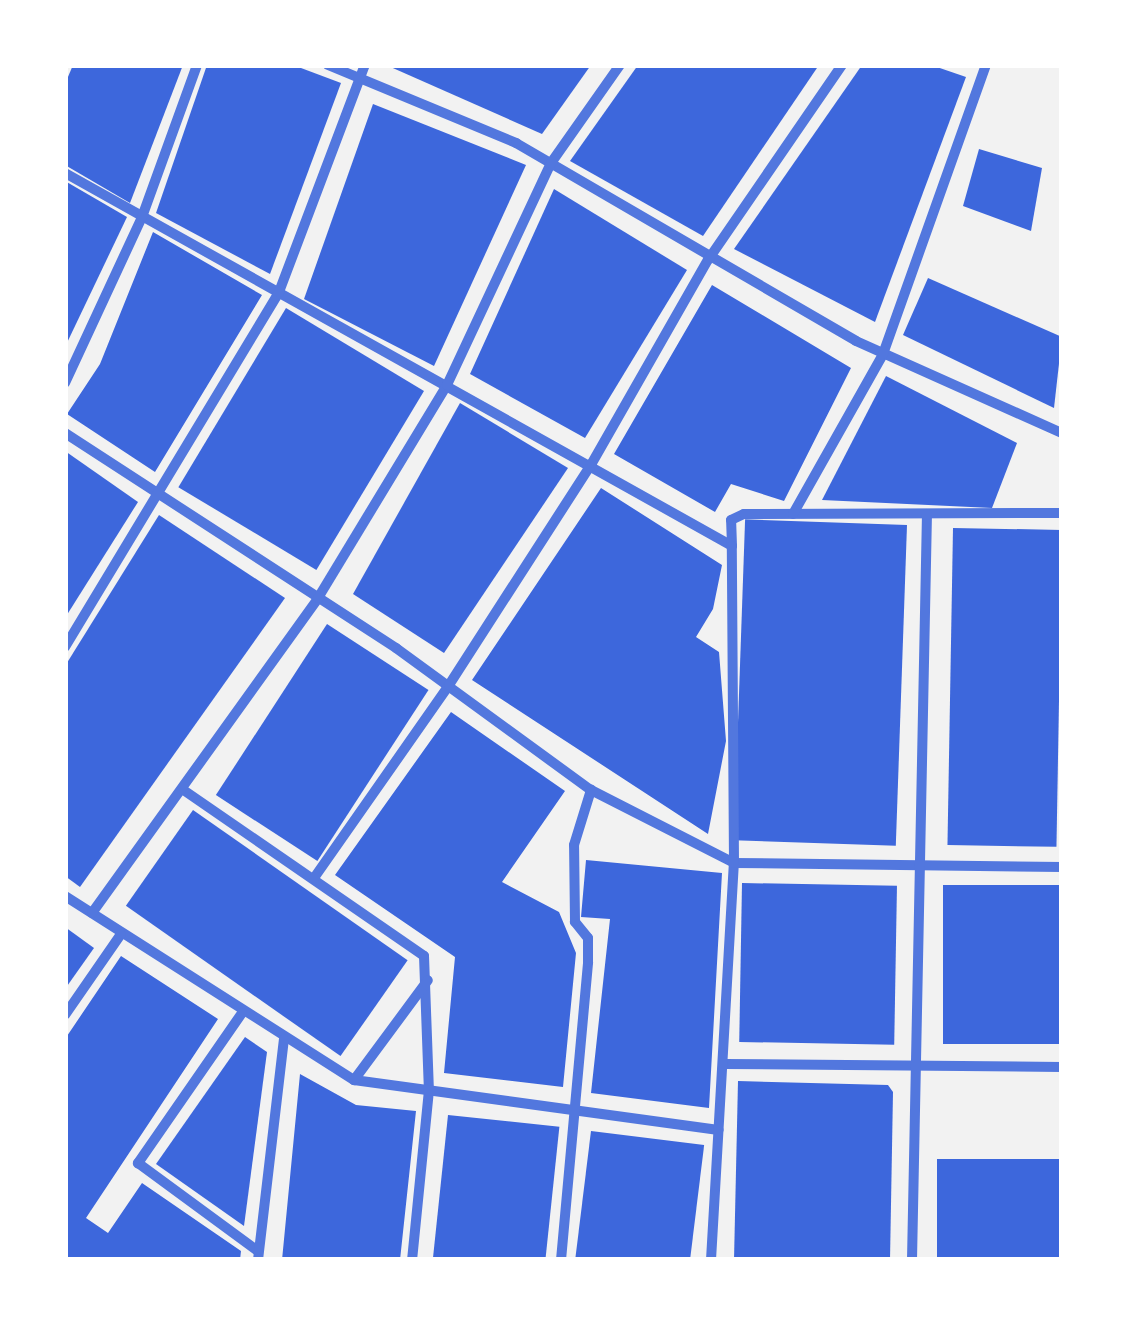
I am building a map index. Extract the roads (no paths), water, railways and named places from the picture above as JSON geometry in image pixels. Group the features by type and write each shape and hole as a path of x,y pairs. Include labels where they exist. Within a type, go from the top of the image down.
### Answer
{"street":[{"path":"65,383 142,217 197,65"},
{"path":"328,65 551,163 708,260 882,354 1062,433"},
{"path":"65,646 279,292 365,65"},
{"path":"92,913 318,598 447,385 551,163 620,65"},
{"path":"314,878 448,685 592,463 708,260 842,65"},
{"path":"793,514 882,354 986,65"},
{"path":"65,173 592,463 732,546"},
{"path":"65,433 448,685 591,790 734,863 1062,867"},
{"path":"711,1260 734,863 729,527 737,516 1062,513"},
{"path":"912,1260 916,866 928,514"},
{"path":"182,788 418,950 428,980 429,1090 412,1260"},
{"path":"561,1260 588,962 588,938 575,922 574,845 591,790"},
{"path":"65,896 284,1040 354,1080 719,1130"},
{"path":"65,1015 121,934"},
{"path":"354,1080 428,980"},
{"path":"242,1013 138,1163 258,1256"},
{"path":"258,1256 284,1040"},
{"path":"725,1064 1062,1067"}]}
